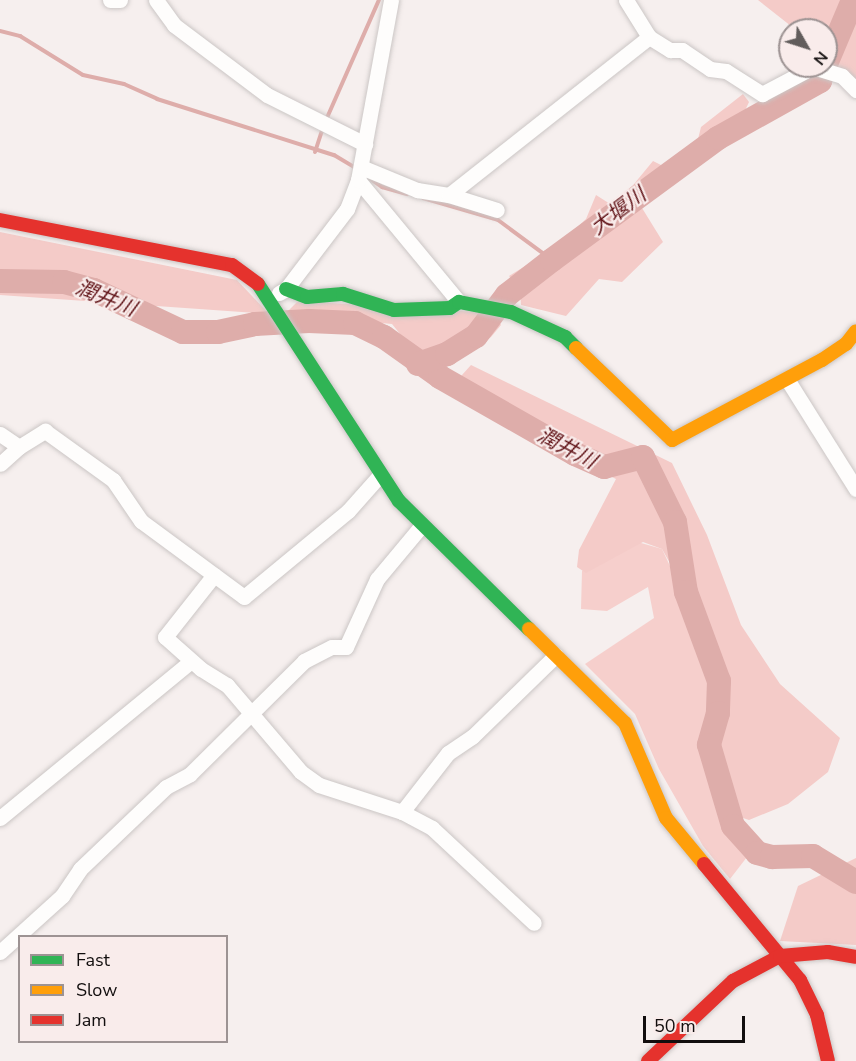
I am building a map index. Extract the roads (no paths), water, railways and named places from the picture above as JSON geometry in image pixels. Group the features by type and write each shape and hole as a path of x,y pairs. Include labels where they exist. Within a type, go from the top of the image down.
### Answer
{"street":[{"path":"110,0 120,0"},
{"path":"156,0 174,25 267,95 318,123 365,144"},
{"path":"626,0 649,37 670,50 682,50 710,69 726,71 762,94 792,78"},
{"path":"273,304 347,209 360,173 391,1"},
{"path":"450,195 649,37"},
{"path":"838,76 856,90"},
{"path":"360,173 417,190 450,195 497,210"},
{"path":"360,173 459,302"},
{"path":"0,220 46,226 232,265 244,270 273,304 300,351 380,475 422,525 625,723 666,818 800,980 817,1015 828,1061"},
{"path":"286,289 307,297 343,294 394,310 416,312 450,308 459,302 511,312 565,338 672,440 787,380 846,344 856,331"},
{"path":"787,380 856,489"},
{"path":"0,464 19,447 45,431 114,480 141,521 244,597 348,511 380,475"},
{"path":"0,434 19,447"},
{"path":"19,935 62,896 80,869 149,804 190,774 304,661 332,646 346,647 376,579 422,525"},
{"path":"214,575 165,637 191,661 227,685 301,772 319,785 402,812 441,835 534,923"},
{"path":"402,812 448,753 472,737 556,655"},
{"path":"0,818 191,661"},
{"path":"0,952 18,936"},
{"path":"648,1061 733,981 780,956 828,952 856,957"}],"waterway":[{"path":"326,120 379,0"},
{"name":"大堰川","path":"838,36 853,0"},
{"path":"0,31 20,36 83,75 124,84 157,99 334,155 357,169"},
{"name":"大堰川","path":"418,364 447,354 476,336 507,295 552,260 718,138 820,81 821,78"},
{"path":"315,152 323,127"},
{"path":"365,175 382,187 407,194"},
{"path":"423,198 498,220 552,260"},
{"name":"潤井川","path":"0,281 64,282 94,290 183,332 218,332 255,324 309,321 355,323 384,337 440,377 575,454 604,467 643,457 675,522 686,592 719,681 718,713 709,745 733,826 757,853 772,857 813,856 856,882"}]}
